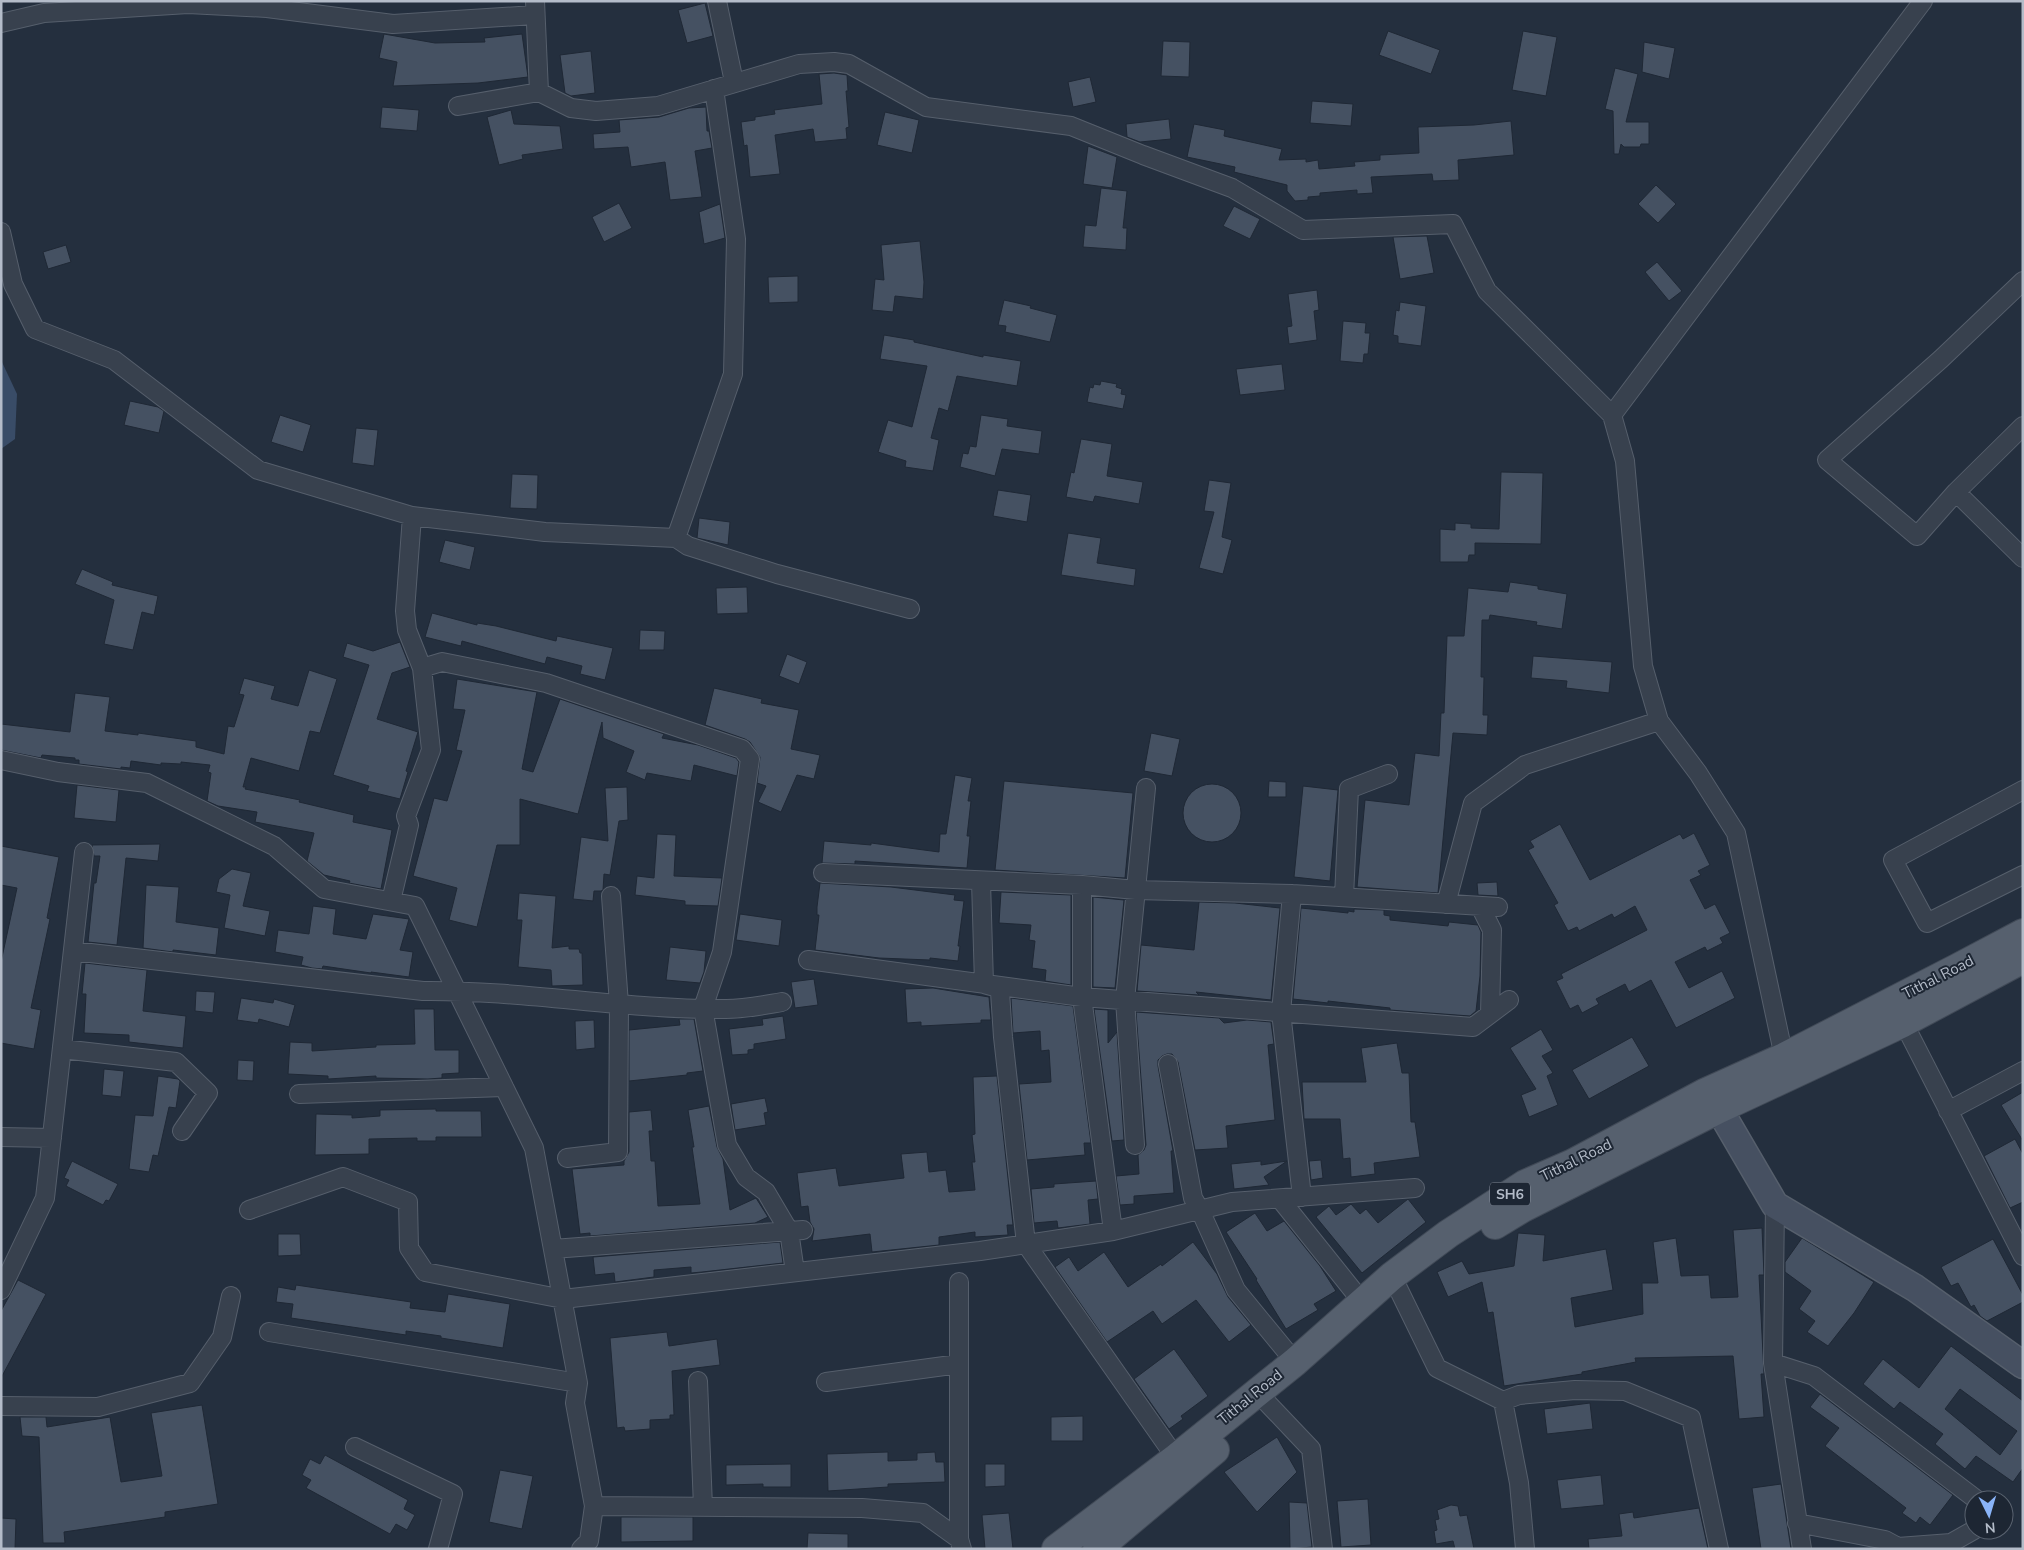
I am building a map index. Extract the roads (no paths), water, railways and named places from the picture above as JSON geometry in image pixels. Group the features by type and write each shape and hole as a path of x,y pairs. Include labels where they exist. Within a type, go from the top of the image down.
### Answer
{"main road":[{"name":"Tithal Road","path":"1062,1547 1176,1458 1263,1398 1295,1362 1363,1303 1396,1284 1448,1234 1525,1184 1712,1101 1784,1056 1898,1012 1957,968 2023,932"},
{"path":"1712,1101 1898,1012 2023,959"},
{"path":"1097,1549 1263,1398 1396,1284"}],"street":[{"path":"717,1 734,82"},
{"path":"1612,415 1923,1"},
{"path":"1,23 44,13 188,4 267,8 393,24 534,8 539,92"},
{"path":"458,106 539,92 571,108 596,111 658,106 799,64 834,62 848,64 926,107 1071,126 1232,188 1303,230 1453,224 1487,291 1612,415 1625,461 1643,666 1659,721 1698,773 1736,833 1784,1056"},
{"path":"676,538 733,374 736,239 714,89"},
{"path":"1,232 14,284 35,329 114,360 258,470 412,516 545,532 676,538 688,546 777,574 910,609"},
{"path":"2023,281 1942,359 1827,460 1917,536 1956,492 2023,426"},
{"path":"1956,492 2023,558"},
{"path":"391,901 409,825 406,816 430,750 422,668 407,630 405,611 412,516"},
{"path":"422,668 442,662 546,683 742,749 750,759 723,942 703,1008 727,1145 746,1177 766,1192 796,1230 795,1272"},
{"path":"1446,904 1473,803 1525,765 1659,721"},
{"path":"1,760 58,772 147,783 274,846 324,889 415,906 534,1148 578,1383 575,1403 594,1506 589,1541 580,1549"},
{"path":"1344,897 1349,789 1388,774"},
{"path":"1135,1145 1125,1000 1146,788"},
{"path":"2023,790 1893,860 1927,923 2023,875"},
{"path":"1,1290 45,1198 84,852"},
{"path":"823,874 1082,885 1136,890 1292,894 1489,907 1492,930 1490,1014"},
{"path":"981,880 984,984"},
{"path":"1082,885 1082,997 1113,1231"},
{"path":"1292,894 1281,1012 1302,1197"},
{"path":"567,1158 618,1152 619,1004 611,896"},
{"path":"73,951 423,991 457,991 619,1004 727,1009 782,1002"},
{"path":"808,960 1082,997 1473,1027 1509,1000"},
{"path":"984,984 995,987 1000,992 1003,1037 1026,1244 1176,1458"},
{"path":"1898,1012 2023,1256"},
{"path":"62,1049 176,1062 208,1093 182,1131"},
{"path":"1168,1064 1192,1198 1200,1210 1236,1290 1295,1362"},
{"path":"1948,1111 2023,1071"},
{"path":"299,1094 504,1087"},
{"path":"1712,1101 1774,1205 1916,1288 2022,1365"},
{"path":"1,1137 52,1138"},
{"path":"250,1210 343,1177 408,1202 409,1248 425,1272 563,1299 980,1251 1113,1231 1232,1202 1415,1188"},
{"path":"1280,1199 1363,1303"},
{"path":"1774,1205 1773,1363 1802,1549"},
{"path":"553,1250 796,1230"},
{"path":"959,1282 960,1544"},
{"path":"1396,1284 1437,1368 1503,1401 1519,1395 1566,1391 1625,1391 1691,1418 1719,1549"},
{"path":"1,1406 98,1407 190,1383 222,1337 231,1296"},
{"path":"268,1332 578,1383"},
{"path":"1773,1363 1814,1376 1964,1490"},
{"path":"826,1382 959,1364"},
{"path":"698,1381 703,1507"},
{"path":"1263,1398 1311,1449 1323,1549"},
{"path":"1503,1401 1519,1483 1525,1549"},
{"path":"355,1447 453,1494 438,1549"},
{"path":"594,1506 862,1508 923,1513 960,1544"},
{"path":"1797,1522 1886,1540 1898,1548 1952,1543 1964,1536"}],"water":[{"path":"1,360 17,394 15,439 1,449"}]}
